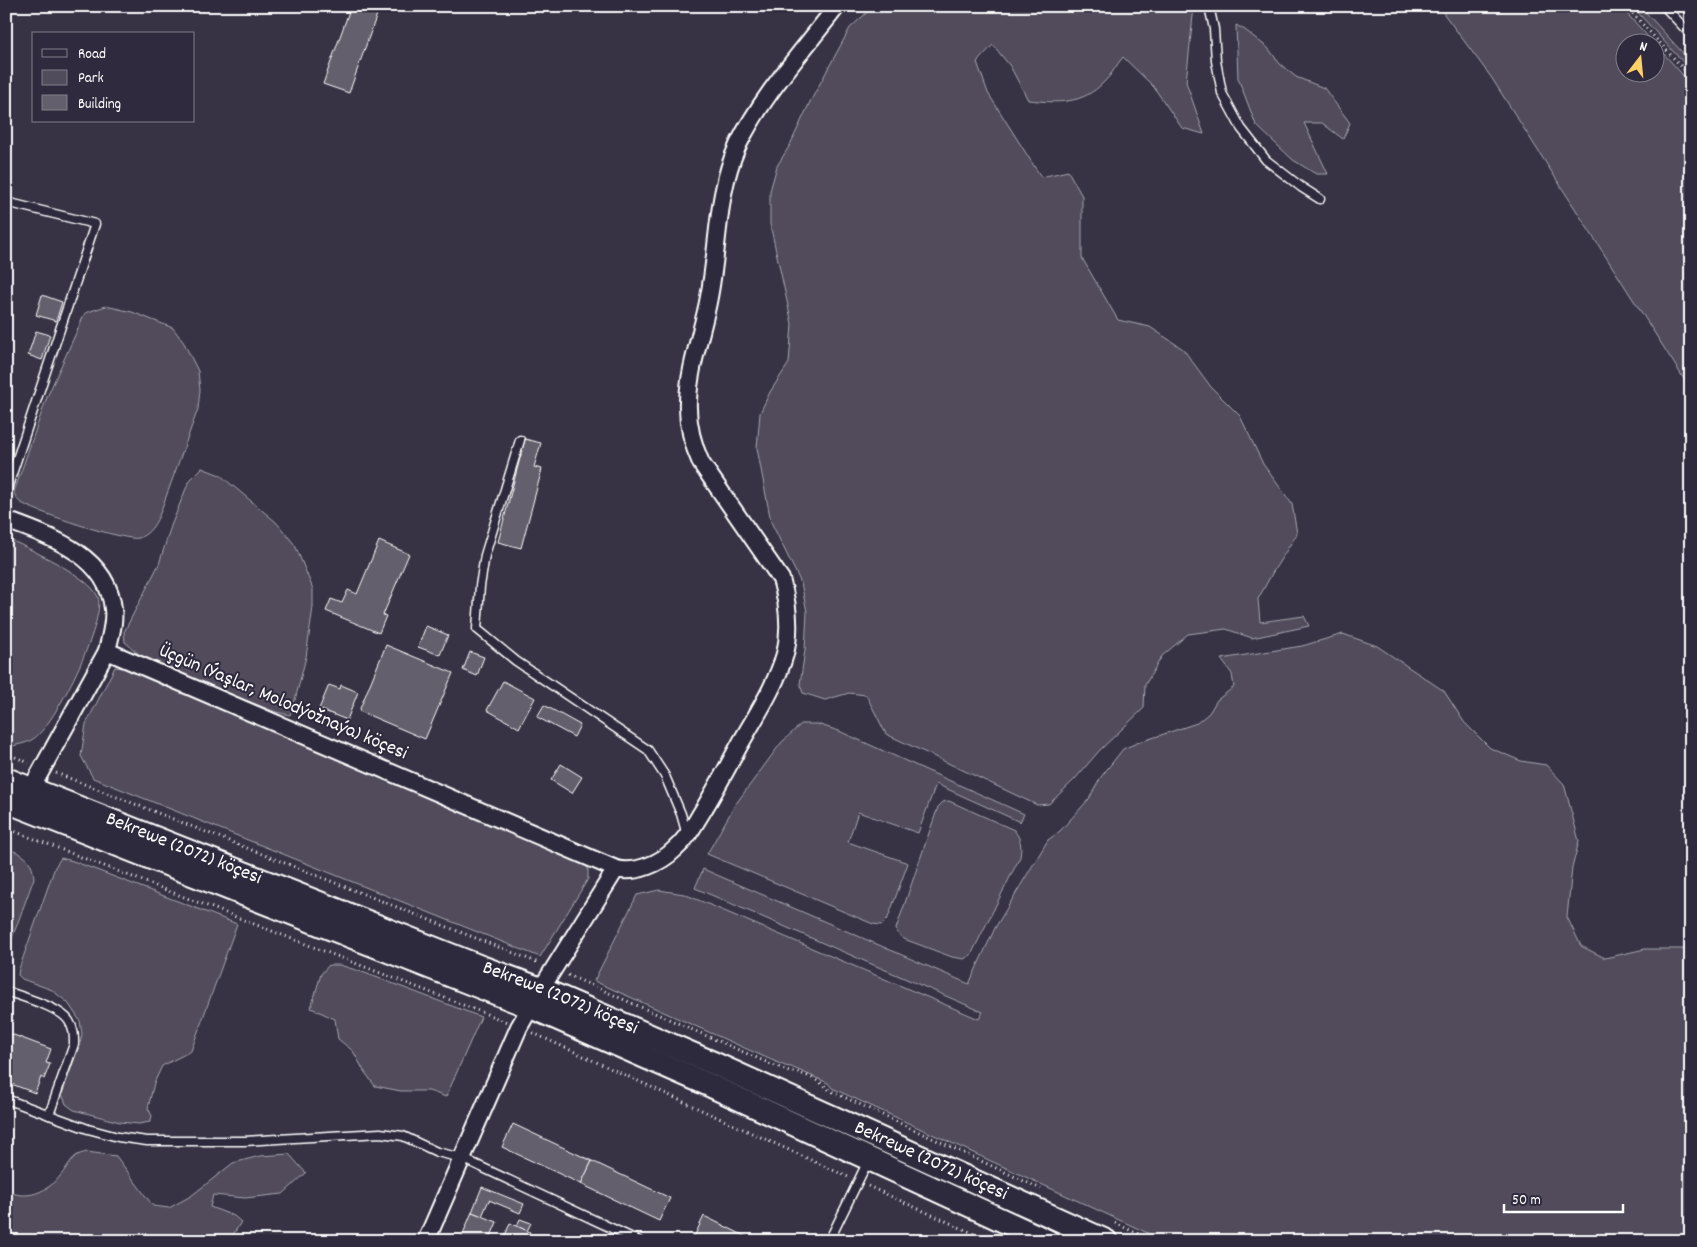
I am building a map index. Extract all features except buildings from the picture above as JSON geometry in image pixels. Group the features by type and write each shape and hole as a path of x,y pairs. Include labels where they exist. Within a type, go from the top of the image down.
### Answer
{"main road":[{"name":"Bekrewe (2072) köçesi","path":"6,779 481,967 536,998 707,1084 1047,1241"},
{"name":"Bekrewe (2072) köçesi","path":"6,801 713,1063 1097,1239"}],"street":[{"path":"426,1241 519,1027 536,998 616,870 624,872 644,867 660,860 687,837 770,691 785,654 789,617 781,579 774,566 701,463 693,444 689,424 688,388 710,289 723,191 730,166 749,124 765,100 838,6"},
{"path":"6,520 63,543 97,570 111,595 114,611 107,651 31,789"},
{"name":"Üçgün (Ýaşlar, Molodýožnaýa) köçesi","path":"107,651 616,870"}],"lane":[{"path":"1209,6 1214,29 1216,61 1222,93 1241,128 1266,160 1300,187 1320,199"},
{"path":"1664,6 1691,35"},
{"path":"6,202 95,224 6,492"},
{"path":"520,440 485,555 480,586 477,629 516,660 648,750 672,790 687,837"},
{"path":"6,991 56,1010 68,1020 74,1031 74,1044 49,1116"},
{"path":"6,1099 49,1116 118,1137 147,1141 244,1141 380,1133 403,1136 437,1152 462,1158 639,1241"},
{"path":"828,1241 869,1159"}],"path":[{"path":"1626,6 1691,77"},
{"path":"6,754 43,768"}],"green space":[{"path":"874,6 1194,6 1186,82 1204,134 1182,128 1153,86 1123,57 1096,90 1078,99 1059,102 1028,100 1010,66 993,45 977,62 988,93 1041,177 1068,171 1082,196 1082,258 1118,320 1150,327 1183,349 1211,387 1240,416 1263,464 1292,504 1297,534 1258,599 1260,622 1304,616 1309,626 1252,638 1226,629 1188,634 1162,656 1145,685 1144,708 1099,751 1075,779 1049,804 1037,805 886,734 866,695 849,693 825,700 803,693 800,684 805,650 807,612 801,583 771,522 757,448 760,413 770,392 789,363 792,324 770,224 770,191 777,166 790,145 810,102 850,28"},
{"path":"1438,6 1620,6 1644,32 1614,32 1614,82 1664,82 1664,54 1691,84 1691,390 1491,77"},
{"path":"1632,6 1640,6 1664,32 1656,32"},
{"path":"1236,25 1268,48 1280,64 1296,77 1324,88 1350,123 1343,139 1322,123 1304,123 1328,174 1316,174 1293,160 1256,125 1238,78"},
{"path":"1664,32 1691,62 1691,71 1664,41"},
{"path":"106,306 132,312 173,328 184,343 198,371 200,390 198,409 159,516 151,529 139,538 99,531 42,512 20,502 14,492 47,397 85,313"},
{"path":"202,468 220,475 276,522 295,545 313,589 313,607 306,657 290,715 276,712 189,678 140,655 125,642 124,632 159,564 171,526 189,481"},
{"path":"6,538 57,563 93,589 98,597 98,609 87,649 54,715 33,739 8,747 6,746"},
{"path":"1343,634 1377,646 1444,691 1464,722 1490,748 1521,761 1546,765 1564,784 1579,841 1572,868 1567,917 1581,946 1605,958 1645,949 1691,949 1691,1241 1165,1241 832,1088 828,1083 785,1066 594,981 637,895 659,890 684,894 979,1019 983,1012 695,888 703,869 969,984 995,928 1048,840 1060,831 1089,799 1101,777 1123,749 1197,723 1209,713 1217,700 1234,687 1232,674 1221,659 1302,646"},
{"path":"115,667 125,668 171,686 588,861 588,879 540,957 93,778 81,756 86,724"},
{"path":"801,724 817,724 839,731 1024,814 1020,822 936,784 918,833 858,812 848,842 908,863 888,918 881,925 873,924 707,854 735,805 781,743"},
{"path":"949,801 1014,830 1021,846 1020,857 971,955 964,959 952,957 904,939 898,934 896,929 938,807 943,802"},
{"path":"6,848 17,852 29,861 34,878 6,955"},
{"path":"61,858 237,924 191,1051 162,1066 154,1083 148,1108 152,1116 150,1122 139,1124 120,1122 74,1110 66,1104 62,1094 80,1044 82,1034 80,1021 68,1003 52,990 22,979 18,975 55,867"},
{"path":"329,965 340,965 365,973 481,1017 446,1097 429,1091 401,1091 375,1086 353,1051 338,1039 335,1019 311,1008 321,974"},
{"path":"87,1152 116,1156 153,1206 169,1208 191,1196 233,1163 260,1156 289,1154 306,1173 283,1194 245,1198 213,1195 210,1207 234,1216 241,1222 229,1241 6,1241 6,1190 21,1195 29,1195 44,1190 56,1181 74,1158"}]}
